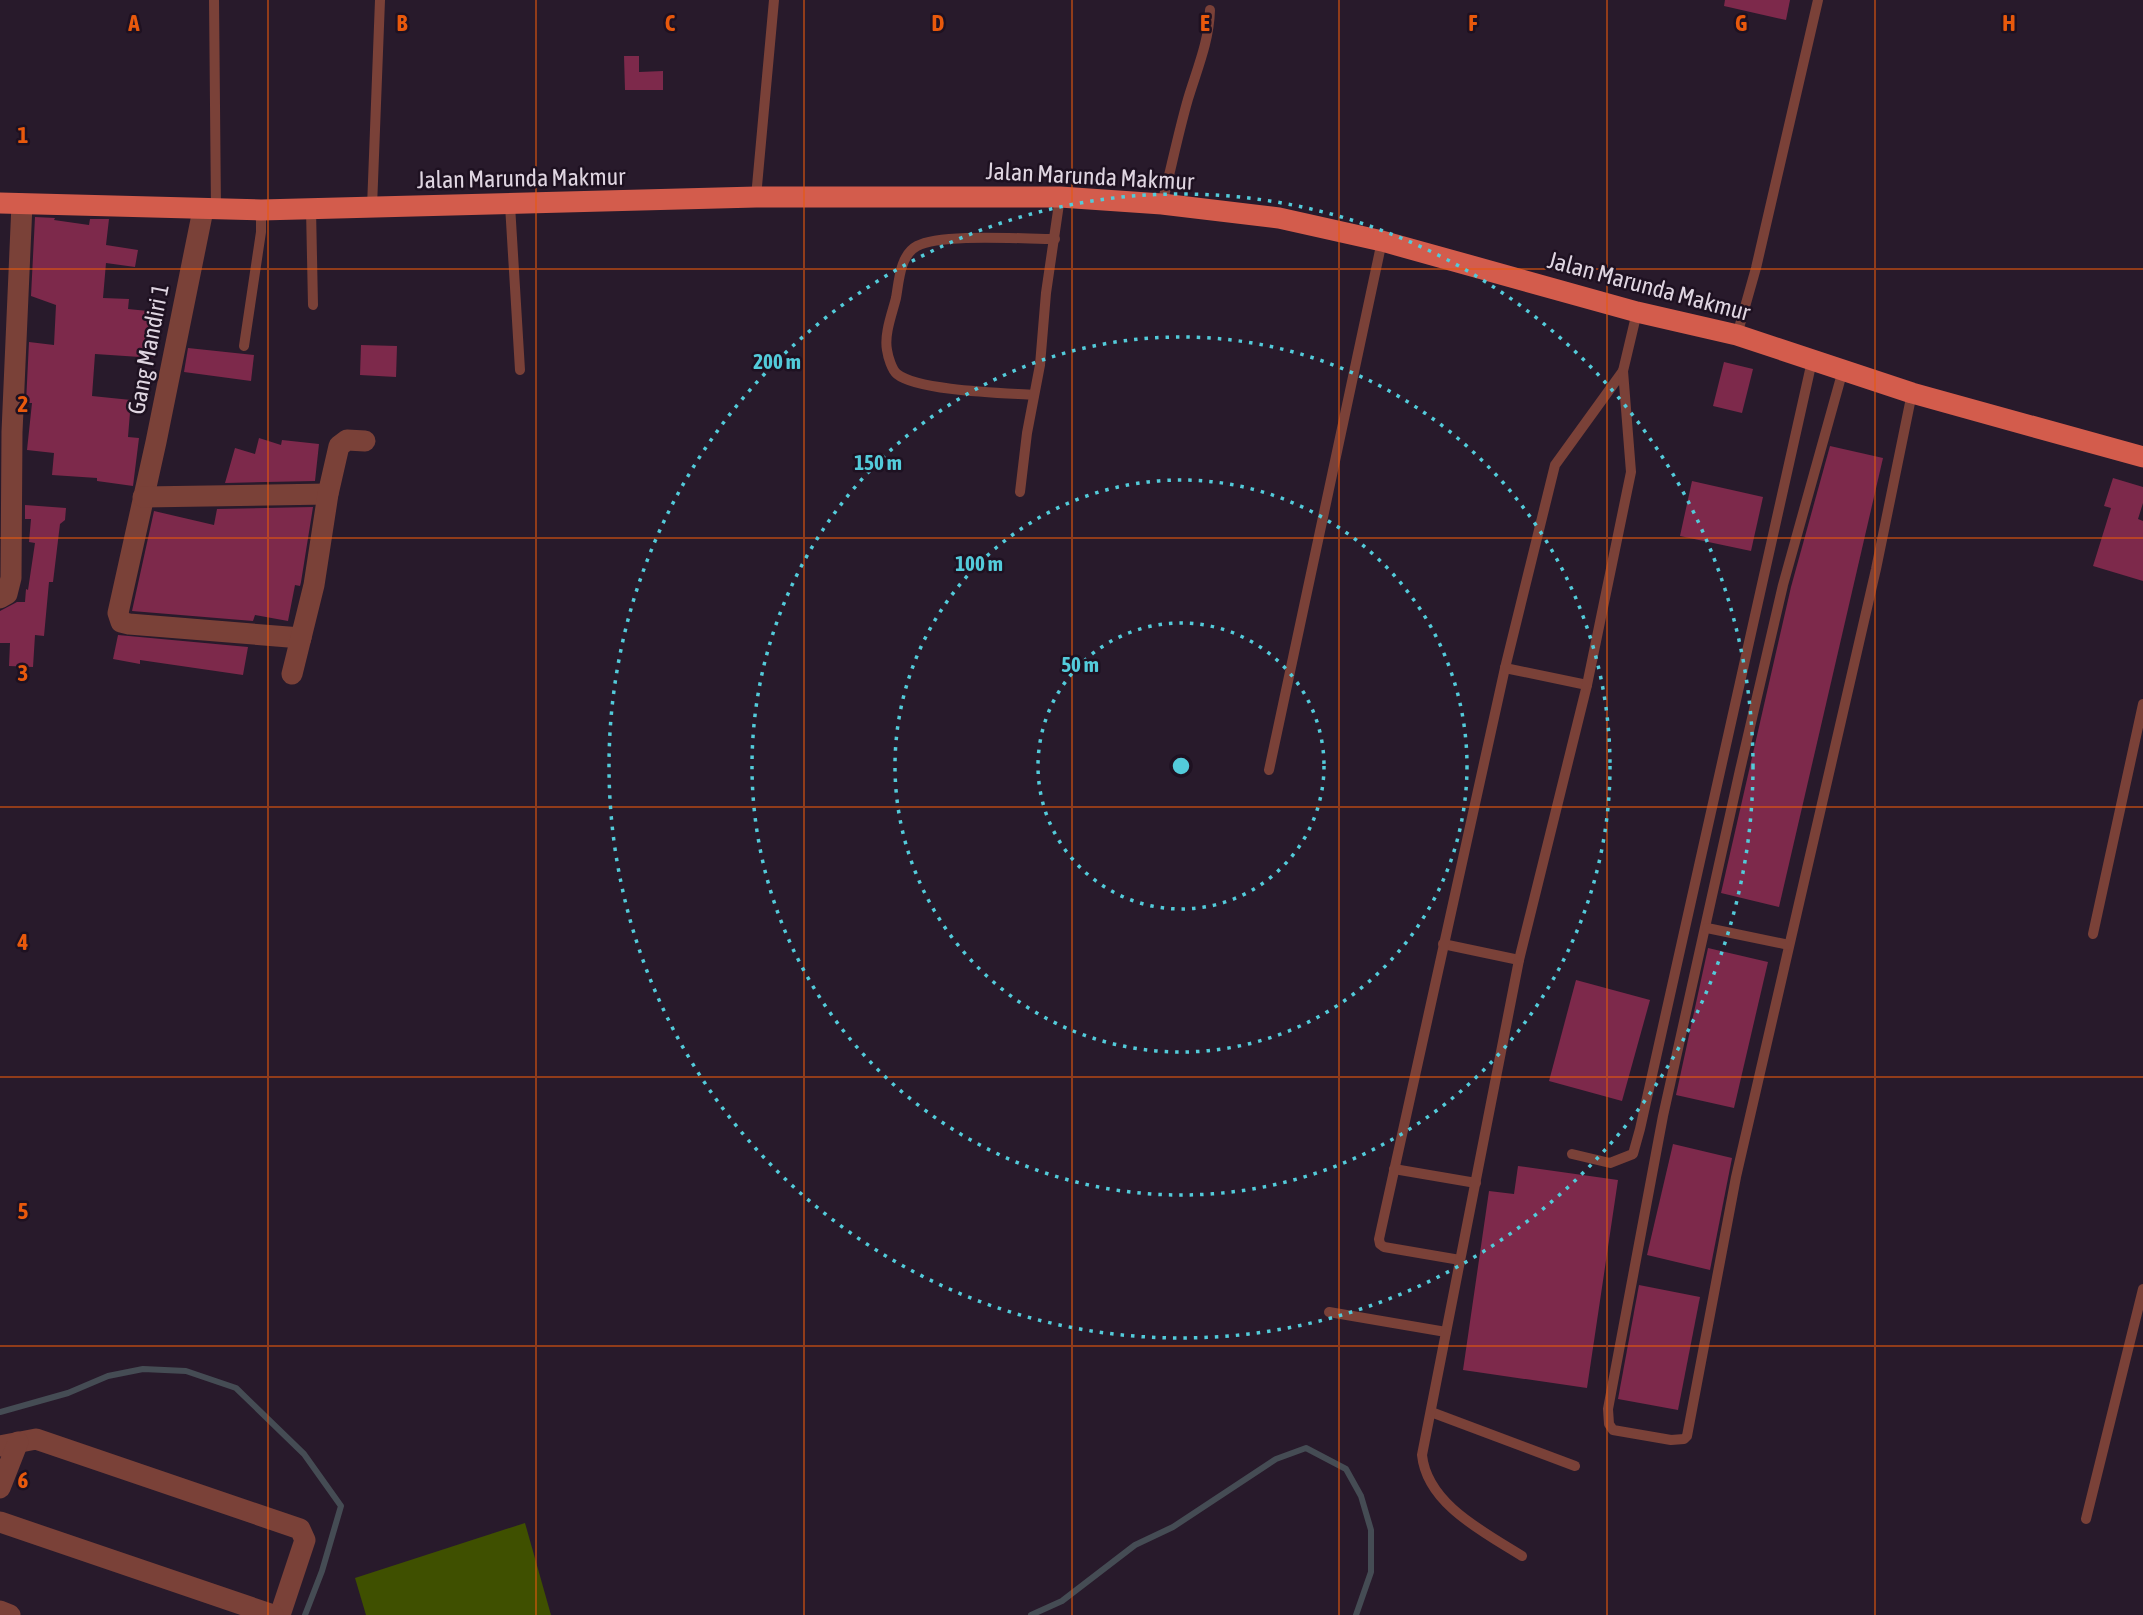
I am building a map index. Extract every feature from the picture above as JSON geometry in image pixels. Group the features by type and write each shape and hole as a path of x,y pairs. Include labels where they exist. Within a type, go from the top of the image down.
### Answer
{"main road":[{"name":"Jalan Marunda Makmur","path":"0,203 261,210 756,197 1060,197 1162,204 1279,218 1382,241 1637,312 1737,335 1912,393 2143,457"}],"street":[{"path":"4,596 11,578 12,432 22,204"},
{"name":"Gang Mandiri 1","path":"209,210 118,613 121,622 301,638"},
{"path":"292,674 314,585 328,494 341,443 347,440 365,441"},
{"path":"143,497 328,494"},
{"path":"0,1488 9,1444 36,1439 300,1530 305,1540 280,1615"},
{"path":"0,1522 273,1615"},
{"path":"0,1611 10,1615"}],"lane":[{"path":"209,210 215,0"},
{"path":"372,207 380,0"},
{"path":"756,197 774,0"},
{"path":"1737,335 1756,268 1818,0"},
{"path":"1162,204 1203,55 1210,10"},
{"path":"1020,492 1040,365 1046,293 1060,197"},
{"path":"510,205 520,370"},
{"path":"311,209 313,305"},
{"path":"244,346 261,232 261,210"},
{"path":"1034,395 977,392 911,381 896,374 891,364 886,349 888,333 905,256 916,246 939,239 1055,239"},
{"path":"1269,770 1382,241"},
{"path":"1522,1556 1465,1520 1442,1496 1424,1471 1422,1455 1519,960 1587,685 1631,472 1623,371 1637,312"},
{"path":"1572,1154 1609,1163 1633,1154 1812,361"},
{"path":"1843,370 1783,585 1663,1116 1608,1409 1609,1424 1613,1430 1671,1440 1687,1436 1736,1177 1876,569 1912,393"},
{"path":"1460,1260 1380,1244 1379,1239 1505,668 1555,465 1623,371"},
{"path":"1505,668 1587,685"},
{"path":"2093,934 2143,704"},
{"path":"1707,928 1789,945"},
{"path":"1443,944 1519,960"},
{"path":"1394,1169 1476,1182"},
{"path":"2086,1519 2143,1289"},
{"path":"1329,1312 1446,1332"},
{"path":"1431,1412 1575,1466"}],"green space":[{"path":"525,1523 551,1615 366,1615 355,1578"}],"building":[{"path":"1725,0 1790,0 1786,20 1724,6"},
{"path":"624,56 639,56 639,72 663,71 663,90 625,90"},
{"path":"35,217 89,225 90,219 109,219 106,245 138,250 135,267 106,263 103,298 129,299 128,309 158,312 155,358 95,354 92,396 131,400 128,437 139,438 133,486 97,481 97,478 52,475 54,453 27,450 32,403 26,403 29,342 54,345 56,305 31,296"},
{"path":"361,345 397,346 396,377 360,375"},
{"path":"188,348 254,355 251,381 184,372"},
{"path":"1724,362 1753,369 1742,413 1713,406"},
{"path":"259,438 281,445 282,440 319,444 315,481 225,483 235,448 255,454"},
{"path":"1830,446 1883,458 1779,907 1721,893 1791,587"},
{"path":"2113,478 2143,487 2143,503 2138,519 2143,521 2143,581 2093,566 2111,508 2104,506"},
{"path":"1692,481 1763,497 1751,551 1680,536"},
{"path":"25,505 66,508 65,520 60,524 53,582 49,582 44,636 35,635 33,667 9,666 10,643 0,643 0,611 17,602 25,602 26,589 28,590 35,543 29,542 31,519 25,519"},
{"path":"313,507 301,582 300,586 295,585 288,621 255,615 253,621 132,611 154,511 214,525 217,509"},
{"path":"118,635 248,647 243,675 140,660 140,664 113,659"},
{"path":"1708,948 1768,962 1734,1108 1676,1095"},
{"path":"1576,980 1650,1000 1622,1101 1549,1081"},
{"path":"1673,1144 1732,1158 1710,1270 1647,1255"},
{"path":"1518,1166 1618,1180 1587,1388 1463,1370 1489,1191 1514,1194"},
{"path":"1639,1285 1700,1297 1678,1410 1618,1399"}],"waterway":[{"path":"0,1412 68,1393 108,1376 143,1369 186,1371 236,1388 304,1454 341,1506 322,1571 305,1615"},
{"path":"1031,1615 1062,1601 1135,1545 1173,1527 1276,1459 1306,1448 1346,1469 1361,1496 1371,1530 1371,1572 1356,1615"}]}
